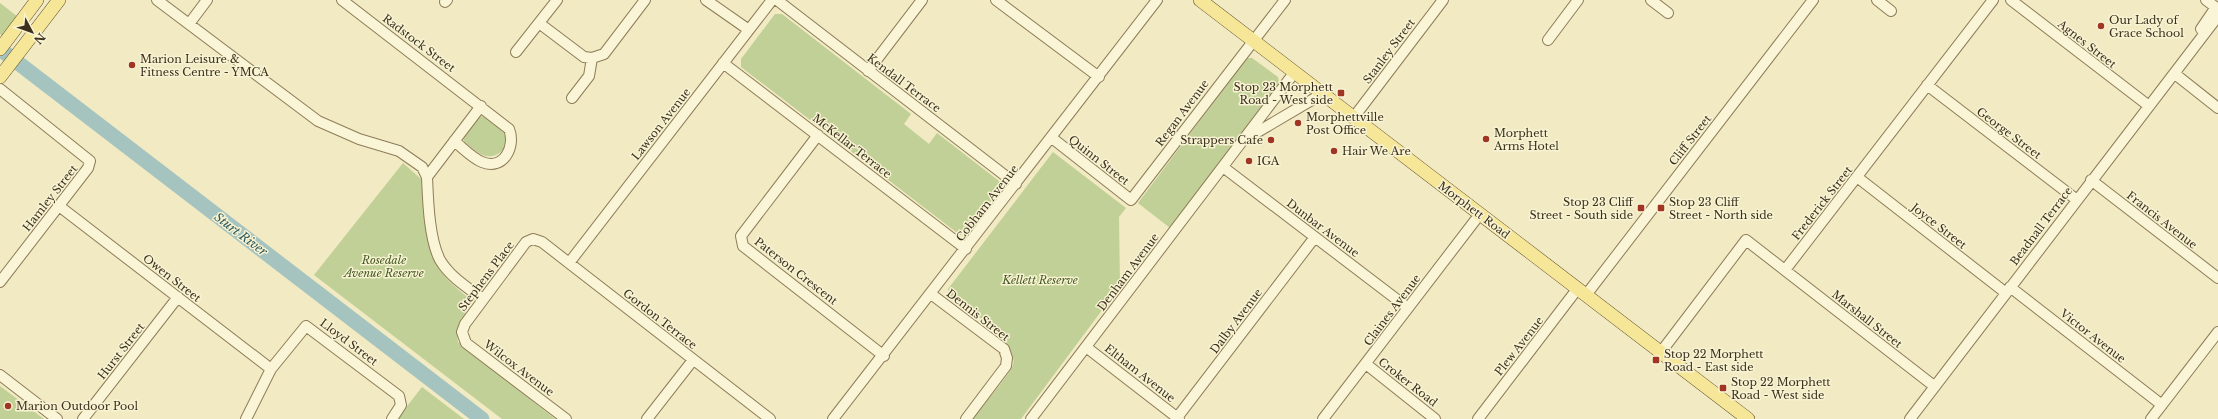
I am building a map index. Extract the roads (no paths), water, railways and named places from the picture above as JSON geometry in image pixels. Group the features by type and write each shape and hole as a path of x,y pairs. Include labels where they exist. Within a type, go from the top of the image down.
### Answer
{"main road":[{"path":"0,49 37,0"},
{"path":"0,77 59,0"},
{"name":"Morphett Road","path":"1200,0 1748,419"}],"street":[{"path":"157,0 318,121 358,139 399,151 422,167 427,177 435,246 440,260 458,281 483,299"},
{"path":"189,24 207,0"},
{"name":"Radstock Street","path":"342,0 481,106 509,129 513,138 508,155 498,162 488,164 481,162 454,141"},
{"path":"516,52 557,0"},
{"path":"539,23 584,57 592,58 604,54 645,0"},
{"path":"706,0 749,30"},
{"name":"Lawson Avenue","path":"569,262 772,0"},
{"name":"Kendall Terrace","path":"778,0 1016,184"},
{"path":"868,71 922,0"},
{"path":"996,0 1099,77"},
{"name":"Cobham Avenue","path":"833,419 932,294 1157,0"},
{"name":"Regan Avenue","path":"1131,200 1285,0"},
{"name":"Stanley Street","path":"1354,117 1443,0"},
{"path":"1548,40 1578,0"},
{"path":"1651,0 1668,13"},
{"name":"Cliff Street","path":"1582,291 1813,0"},
{"path":"1877,0 1891,11"},
{"name":"Frederick Street","path":"1785,270 1993,0"},
{"name":"Agnes Street","path":"2011,0 2149,106"},
{"path":"2206,0 2217,11"},
{"name":"Beadnall Terrace","path":"1910,419 2092,180 2175,74 2192,48 2197,36 2217,11"},
{"path":"572,98 589,76 592,58"},
{"name":"McKellar Terrace","path":"723,63 966,249"},
{"name":"Denham Avenue","path":"1031,419 1294,73"},
{"path":"2175,74 2218,108"},
{"name":"George Street","path":"1928,85 2077,200"},
{"name":"Hamley Street","path":"0,89 90,161 88,168 0,282"},
{"name":"Denham Avenue","path":"1244,140 1322,94"},
{"path":"427,177 481,106"},
{"name":"Paterson Crescent","path":"818,135 741,236 743,246 884,356"},
{"name":"Quinn Street","path":"1052,138 1131,200"},
{"name":"Dunbar Avenue","path":"1223,167 1408,308"},
{"name":"Joyce Street","path":"1857,177 2008,290"},
{"name":"Francis Avenue","path":"2092,180 2218,278"},
{"name":"Owen Street","path":"59,206 271,369"},
{"name":"Claines Avenue","path":"1323,419 1480,214"},
{"name":"Dalby Avenue","path":"1177,418 1315,237"},
{"name":"Gordon Terrace","path":"533,239 542,242 569,262 770,419"},
{"name":"Stephens Place","path":"462,332 465,324 526,242 533,239"},
{"path":"1661,352 1746,240 1785,270"},
{"name":"Marshall Street","path":"1785,270 1934,386"},
{"name":"Victor Avenue","path":"2008,290 2162,405"},
{"name":"Plew Avenue","path":"1478,419 1582,291"},
{"name":"Dennis Street","path":"932,294 1004,349 1007,358 1006,366 966,419"},
{"name":"Hurst Street","path":"84,419 178,297"},
{"name":"Lloyd Street","path":"271,369 302,329 306,326 310,327 399,396 401,405 392,419"},
{"name":"Wilcox Avenue","path":"462,332 466,343 566,419"},
{"path":"2151,419 2218,332"},
{"name":"Eltham Avenue","path":"1086,347 1177,418"},
{"path":"647,419 693,360"},
{"name":"Croker Road","path":"1366,364 1435,419"},
{"path":"246,419 271,369"},
{"path":"0,375 57,419"}],"waterway":[{"name":"Sturt River","path":"0,49 482,419"}],"place":[{"name":"Our Lady of Grace School","path":"2101,26"},
{"name":"Marion Leisure & Fitness Centre - YMCA","path":"132,65"},
{"name":"Stop 23 Morphett Road - West side","path":"1341,93"},
{"name":"Morphettville Post Office","path":"1298,123"},
{"name":"Morphett Arms Hotel","path":"1486,139"},
{"name":"Strappers Cafe","path":"1271,140"},
{"name":"Hair We Are","path":"1334,151"},
{"name":"IGA","path":"1249,161"},
{"name":"Stop 23 Cliff Street - South side","path":"1641,208"},
{"name":"Stop 23 Cliff Street - North side","path":"1661,208"},
{"name":"Stop 22 Morphett Road - East side","path":"1656,360"},
{"name":"Stop 22 Morphett Road - West side","path":"1723,388"},
{"name":"Marion Outdoor Pool","path":"8,406"}],"park label":[{"name":"Rosedale Avenue Reserve","path":"384,266"},
{"name":"Kellett Reserve","path":"1040,280"}]}
